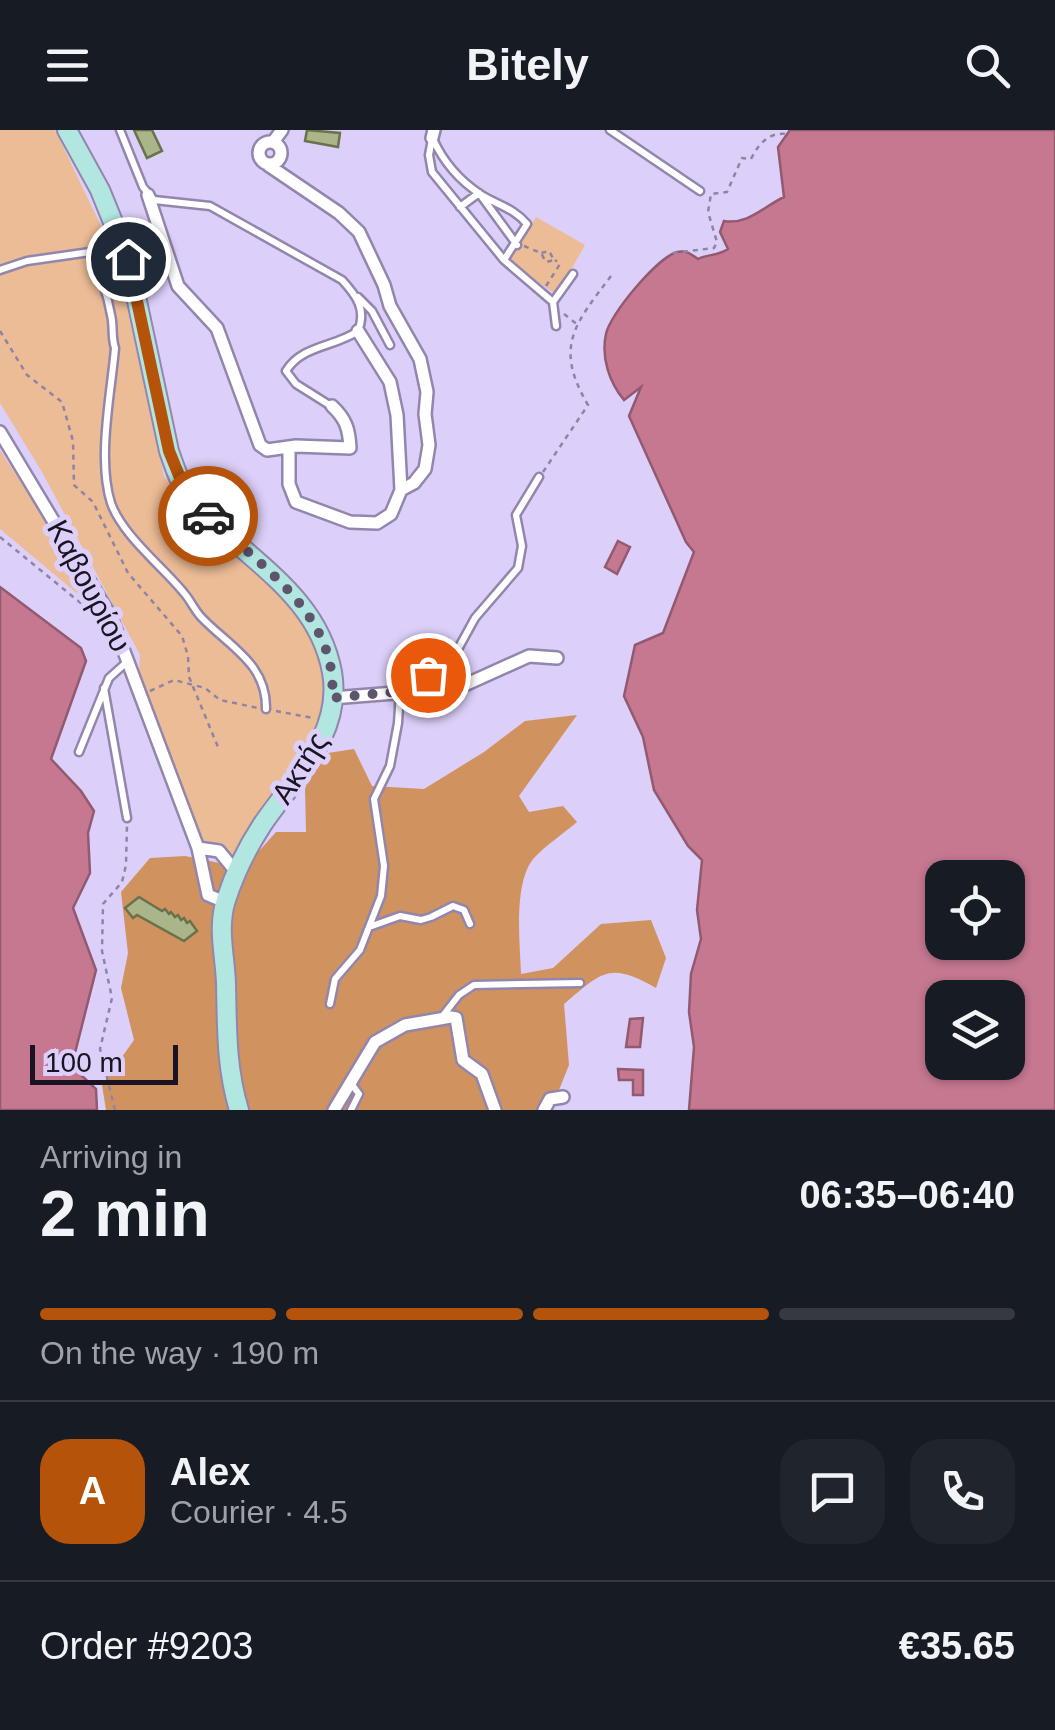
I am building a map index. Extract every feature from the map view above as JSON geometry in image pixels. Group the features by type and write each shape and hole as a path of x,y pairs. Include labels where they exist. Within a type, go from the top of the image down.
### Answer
{"street":[{"name":"Ακτής","path":"67,130 100,190 128,259 177,474 199,506 302,606 324,644 332,673 329,720 311,760 262,825 225,902 222,936 226,1055 239,1110"},
{"path":"282,130 273,142 280,147 282,156 277,163 268,165 340,213 359,232 390,306 408,332 420,360 427,392 429,445 425,469 402,490"},
{"path":"148,196 178,286 217,328 260,444 267,450 350,448 350,431 343,416 332,406"},
{"path":"289,447 289,484 296,502 350,522 377,522 391,514 402,490 397,415 390,382 358,331"},
{"name":"Καβουρίου","path":"0,432 110,617 198,848 208,895 225,902"},
{"path":"332,698 458,688 529,656 557,658"},
{"path":"198,848 218,851 237,873"},
{"path":"334,1110 365,1054 384,1035 405,1025 456,1018 464,1060 482,1074 495,1110"},
{"path":"544,1110 550,1099 562,1096"}],"lane":[{"path":"120,130 148,196 164,202 210,206 342,280 372,311 390,345"},
{"path":"610,130 700,190"},
{"path":"433,134 442,160 479,193 515,243"},
{"path":"433,134 429,155 432,172 504,260 553,302 556,326"},
{"path":"460,207 479,193"},
{"path":"479,193 517,212 528,224 504,260"},
{"path":"0,270 27,261 90,252 104,280 113,322 115,348 106,437 111,504 132,536 188,597 201,617 246,657 261,677 266,710"},
{"path":"553,302 573,274"},
{"path":"332,406 296,384 286,371 313,349 358,331 362,318 355,294"},
{"path":"330,1004 335,979 355,958 372,926 384,878 374,799 390,766 402,692 458,649 475,618 518,568 522,546 516,515 539,477"},
{"path":"79,752 104,688 113,672 128,660"},
{"path":"104,688 128,818"},
{"path":"372,926 400,916 421,920 453,906 464,910 470,924"},
{"path":"440,1020 458,995 474,985 580,983"},
{"path":"350,1082 359,1094 351,1110"}],"path":[{"path":"673,253 714,248 717,242 708,212 710,194 728,192 742,158 751,158 760,142 775,133 787,134"},
{"path":"515,243 541,253 549,251 560,264 540,295"},
{"path":"541,253 546,262 554,260"},
{"path":"539,477 588,405 573,375 570,343 611,276"},
{"path":"0,331 27,375 62,402 73,442 74,485 92,502 128,573 182,636 192,685 218,747"},
{"path":"0,537 94,616 110,617"},
{"path":"142,695 174,680 205,688 220,700 329,720"},
{"path":"115,1110 100,1048 112,998 102,951 103,904 122,882 128,818"}],"shaded area":[{"path":"0,130 55,130 102,228 121,280 164,476 198,519 266,581 300,619 319,655 324,689 318,722 304,755 233,860 221,844 200,840 139,674 140,655 42,472 0,403"},
{"path":"790,130 1055,130 1055,1110 689,1110 694,1047 689,1012 691,974 701,939 697,910 702,860 688,846 654,790 643,737 624,696 635,645 663,633 694,552 629,416 641,387 624,400 608,369 605,343 616,314 668,256 686,252 698,259 728,249 720,232 724,221 748,218 784,197 778,147"},
{"path":"536,217 585,245 557,295 509,262"},
{"path":"0,450 49,526 97,610 0,529"},
{"path":"618,541 630,547 617,574 605,567"},
{"path":"0,587 81,648 86,661 51,759 94,811 88,833 90,873 73,908 96,970 75,1053 82,1076 96,1089 97,1110 0,1110"},
{"path":"577,715 519,796 529,812 563,806 577,822 539,853 527,869 519,913 521,974 553,968 601,924 651,920 666,958 656,988 627,975 607,974 564,1004 569,1065 551,1110 106,1110 102,1085 134,1040 121,988 128,953 121,892 150,858 185,856 244,868 276,832 306,832 305,787 328,753 354,749 372,786 424,789 525,721"},
{"path":"643,1018 640,1047 626,1047 630,1019"},
{"path":"618,1069 643,1070 643,1095 633,1095 633,1080 619,1080"}],"building":[{"path":"134,130 152,130 162,151 147,158"},
{"path":"307,130 340,133 338,147 305,141"},
{"path":"139,897 187,923 190,921 197,931 184,941 137,915 133,918 125,908"}],"way so far":[{"path":"208,516 302,606 324,644 332,673 332,698 404,691 428,675"}],"route":[{"path":"128,259 169,451 185,490 208,516"}]}
